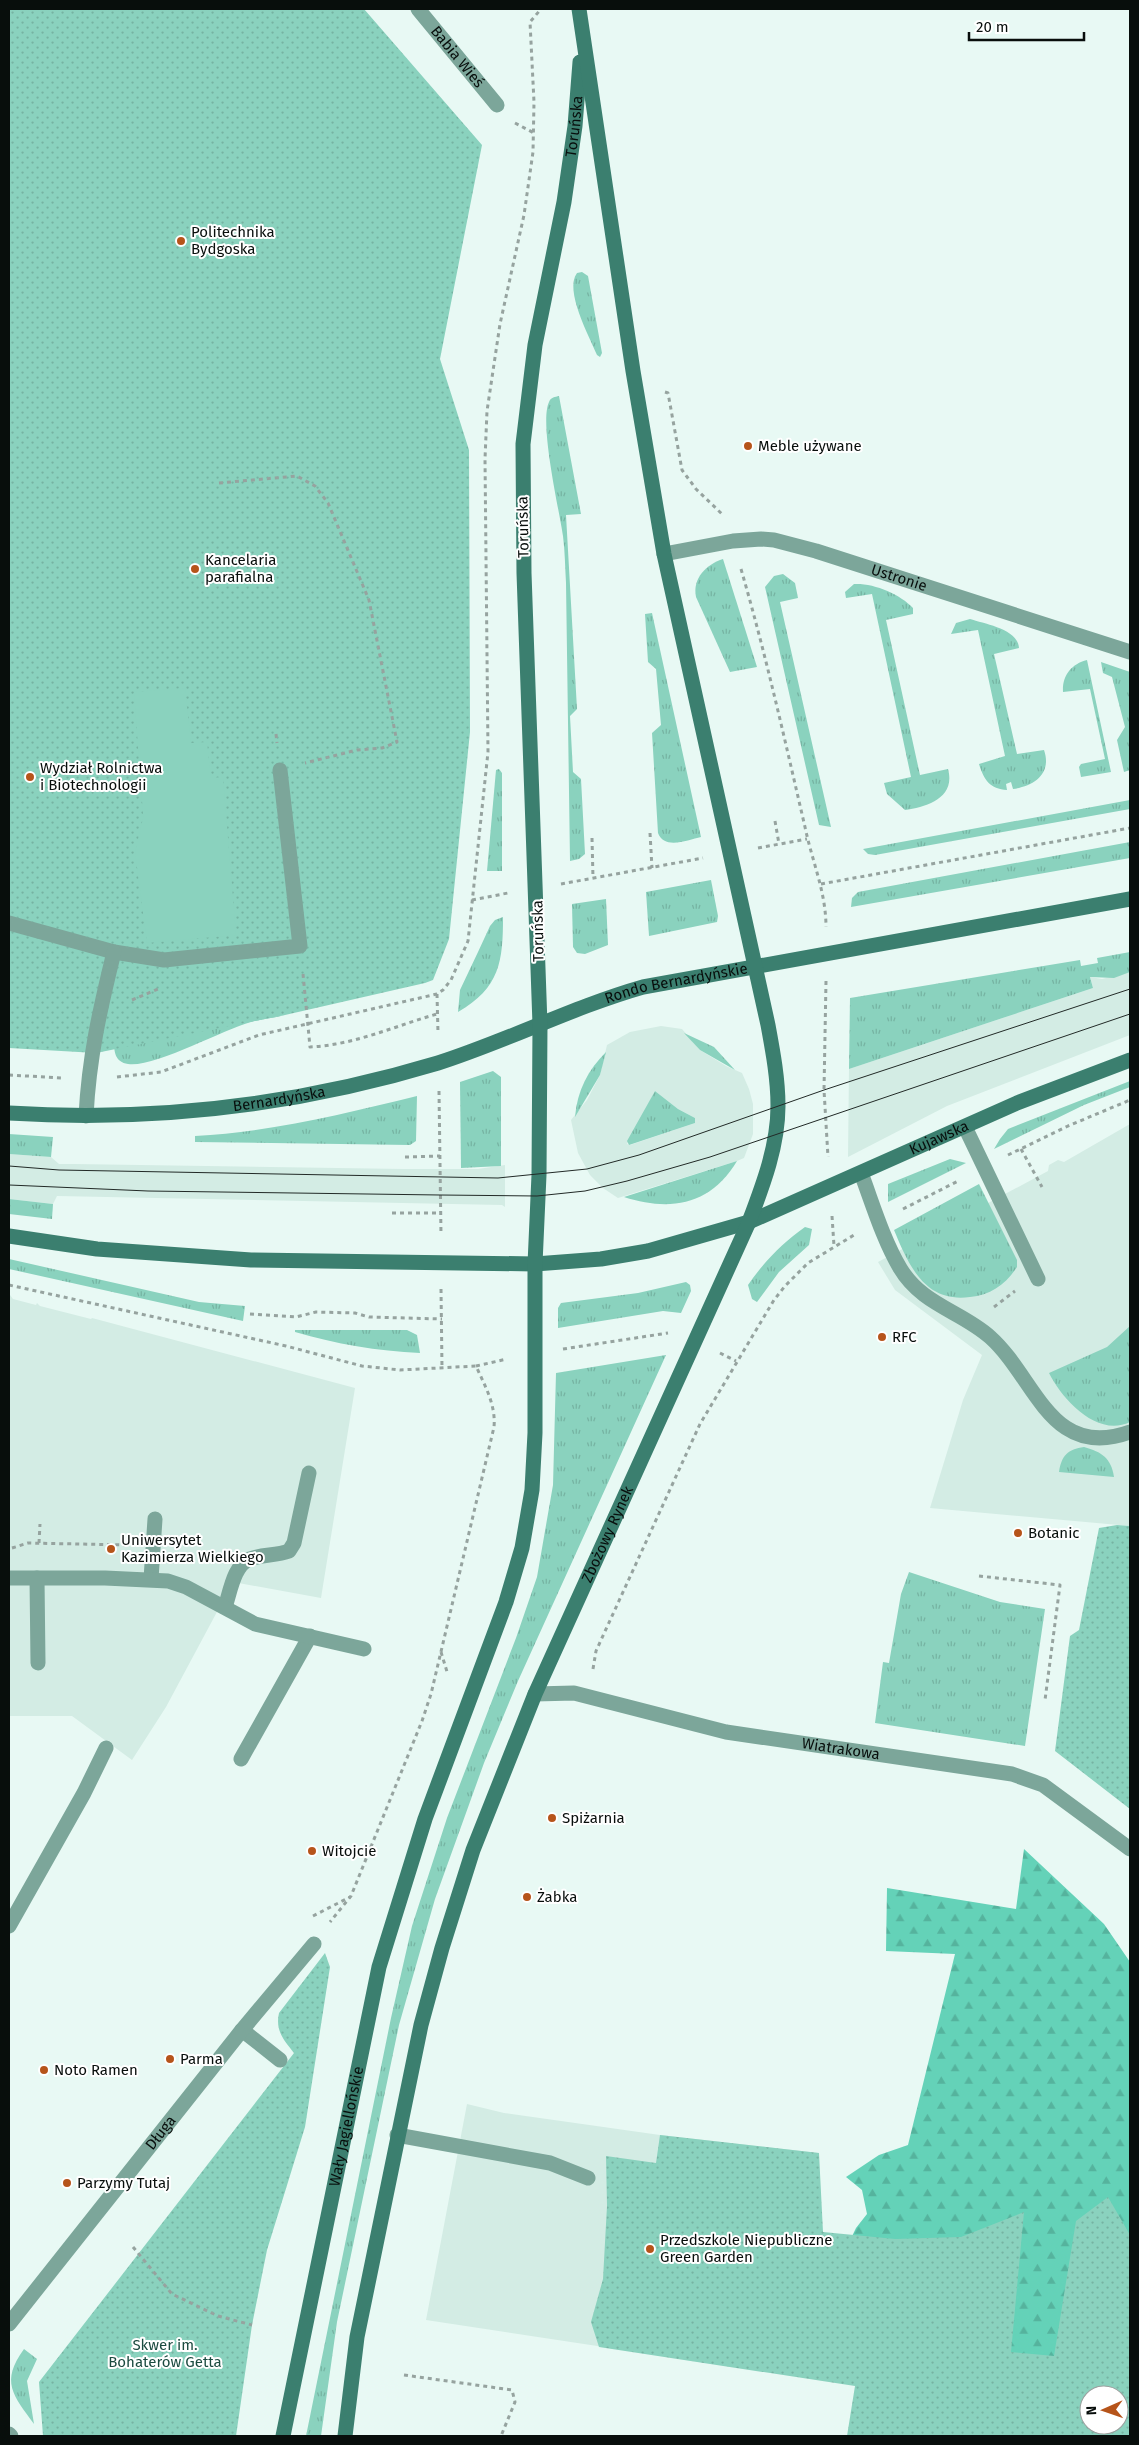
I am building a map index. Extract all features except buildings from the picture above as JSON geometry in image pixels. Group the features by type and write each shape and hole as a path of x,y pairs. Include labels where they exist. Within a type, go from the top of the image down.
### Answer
{"main road":[{"name":"Toruńska","path":"579,9 633,372 664,554 756,966"},
{"name":"Toruńska","path":"540,1025 524,573 523,444 535,345 568,175 575,126 582,33"},
{"path":"756,966 1130,899"},
{"name":"Rondo Bernardyńskie","path":"540,1025 596,1002 643,987 756,966 774,1060 778,1107 773,1151 749,1222"},
{"name":"Bernardyńska","path":"9,1114 86,1116 160,1114 252,1104 392,1075 439,1062 540,1025"},
{"path":"535,1264 540,1025"},
{"name":"Kujawska","path":"749,1222 1017,1103 1130,1060"},
{"path":"9,1236 97,1250 178,1257 535,1264 601,1260 648,1250 749,1222"},
{"name":"Zbożowy Rynek","path":"397,2135 421,2024 442,1948 473,1850 500,1779 535,1694 749,1222"},
{"name":"Wały Jagiellońskie","path":"283,2436 379,1967 425,1819 488,1652 522,1548 532,1490 536,1433 535,1264"},
{"path":"345,2436 357,2338 397,2135"}],"street":[{"name":"Babia Wieś","path":"418,9 497,105"},
{"name":"Ustronie","path":"664,554 733,541 774,540 834,556 1130,652"},
{"path":"9,923 114,952 164,960 300,946 280,770"},
{"path":"86,1116 88,1078 94,1032 114,952"},
{"path":"965,1127 1038,1279"},
{"path":"861,1173 879,1221 901,1269 936,1304 990,1336 1044,1408 1072,1432 1082,1436 1105,1438 1130,1432"},
{"path":"225,1607 238,1568 248,1559 278,1555 289,1551 294,1542 308,1473"},
{"path":"151,1579 155,1519"},
{"path":"9,1578 151,1579 186,1587 255,1624 364,1649"},
{"path":"37,1578 38,1663"},
{"path":"241,1759 310,1636"},
{"name":"Wiatrakowa","path":"535,1694 574,1693 726,1732 1012,1774 1042,1785 1130,1849"},
{"path":"9,1926 80,1801 106,1748"},
{"name":"Długa","path":"9,2324 242,2030 314,1944"},
{"path":"242,2030 280,2060"},
{"path":"397,2135 550,2163 588,2178"}],"path":[{"path":"109,1078 161,1072 252,1038 437,994 448,986 466,947 489,730 485,459 487,412 500,324 524,214 532,160 534,102 530,22 541,9"},
{"path":"668,393 682,470 688,481 713,503 726,521"},
{"path":"219,483 297,476 315,486 328,503 369,600 396,742 382,748 357,750 280,770"},
{"path":"740,564 768,662 807,839 821,884 826,908"},
{"path":"775,821 780,844"},
{"path":"821,884 1130,828"},
{"path":"650,834 652,868"},
{"path":"592,838 593,878"},
{"path":"771,846 807,839"},
{"path":"568,883 709,857"},
{"path":"472,900 507,894"},
{"path":"294,975 303,974"},
{"path":"303,979 310,1047 330,1046 373,1035 437,1014"},
{"path":"129,1002 154,990 164,988"},
{"path":"437,994 438,1024"},
{"path":"826,996 824,1090 829,1165"},
{"path":"114,1070 117,1077"},
{"path":"9,1075 66,1078"},
{"path":"439,1084 441,1231"},
{"path":"1003,1158 1021,1148 1130,1100"},
{"path":"1021,1148 1042,1186"},
{"path":"405,1157 440,1156"},
{"path":"897,1212 965,1177"},
{"path":"832,1209 834,1246"},
{"path":"392,1213 440,1213"},
{"path":"593,1670 596,1651 692,1440 736,1361 785,1286 808,1263 855,1234"},
{"path":"973,1326 1006,1296 1038,1279"},
{"path":"9,1284 286,1346 349,1364 400,1370 476,1366 507,1359"},
{"path":"441,1310 442,1368"},
{"path":"250,1314 296,1317 316,1312 355,1313 369,1318 442,1319"},
{"path":"554,1350 661,1332 676,1334"},
{"path":"713,1350 736,1361"},
{"path":"314,1944 351,1896 415,1739 431,1694 494,1427 495,1414 476,1366"},
{"path":"39,1543 40,1524"},
{"path":"9,1550 28,1543 153,1545"},
{"path":"979,1576 1060,1585 1045,1700"},
{"path":"134,2247 172,2294 218,2316 252,2325"},
{"path":"404,2375 512,2390 515,2402 501,2436"}],"shaded area":[{"path":"1130,972 1130,1035 947,1106 848,1157 849,1069 1093,988 1090,977 1102,979"},
{"path":"661,1026 682,1029 700,1050 726,1066 742,1073 753,1104 753,1134 744,1158 618,1198 603,1188 590,1175 578,1153 571,1120 587,1100 600,1075 607,1045 630,1032","holes":["655,1091 678,1109 695,1118 695,1123 630,1145 627,1144"]},
{"path":"1130,1124 1130,1526 930,1508 963,1400 982,1355 895,1290 878,1262 1048,1171 1049,1165 1058,1160 1064,1162"},
{"path":"9,1154 51,1157 59,1164 404,1169 478,1169 505,1165 505,1207 502,1205 57,1196 53,1204 9,1199"},
{"name":"Uniwersytet Kazimierza Wielkiego","path":"10,1295 13,1299 36,1305 37,1303 40,1306 355,1388 321,1598 233,1582 166,1707 132,1760 72,1716 9,1716"},
{"name":"Przedszkole Niepubliczne Green Garden","path":"467,2104 504,2113 660,2135 819,2153 808,2233 842,2383 426,2320"}],"green space":[{"path":"9,9 364,9 482,145 440,359 469,450 470,732 449,939 433,980 285,1015 96,1053 9,1048"},
{"path":"582,272 588,276 602,353 600,357 597,355 589,337 576,301 574,281 577,273"},
{"path":"559,396 581,514 566,515 577,709 570,716 573,772 581,779 585,854 579,859 570,861 565,554 546,428 549,402 552,398"},
{"path":"723,559 757,667 730,672 696,597 696,584 702,573 711,564"},
{"path":"783,574 795,583 798,598 780,602 831,827 819,825 765,587 774,576"},
{"path":"854,584 870,585 886,590 901,598 913,608 913,614 886,620 920,775 948,769 949,779 948,787 944,794 938,799 922,806 905,810 887,794 884,783 911,777 872,594 846,598 845,592"},
{"path":"652,613 701,837 683,842 671,843 665,841 658,833 652,733 661,725 656,669 648,662 645,614"},
{"path":"970,619 1000,628 1013,636 1017,642 1019,648 994,654 1017,754 1044,750 1046,765 1044,772 1028,785 1013,789 1011,782 1006,784 1007,790 996,788 983,775 979,764 1005,756 978,630 951,634 956,623"},
{"path":"1087,660 1111,772 1081,777 1079,767 1081,764 1105,759 1090,689 1063,692 1064,681 1072,668 1076,664"},
{"path":"1101,662 1130,672 1130,770 1124,772 1117,740 1125,727 1112,677 1103,673"},
{"path":"185,688 191,743 207,742 211,778 223,777 236,935 147,943 135,852 144,814 134,692"},
{"path":"499,769 502,773 502,871 487,871 496,770"},
{"path":"1130,800 1130,809 875,855 868,854 863,849"},
{"path":"1130,842 1130,858 851,907 852,898 858,892"},
{"path":"711,880 718,916 717,922 649,936 646,892"},
{"path":"606,899 608,945 585,954 577,953 573,947 572,904"},
{"path":"503,917 500,960 491,983 472,1003 458,1012 460,990 490,926 495,920"},
{"path":"1130,952 1130,972 1114,978 1090,977 1093,988 849,1069 850,998 1080,960 1081,966 1098,963 1097,958"},
{"path":"285,1015 238,1026 171,1055 140,1064 124,1063 118,1059 115,1053 114,1041"},
{"path":"684,1033 714,1047 735,1070 700,1050"},
{"path":"606,1052 600,1075 575,1117 578,1098 584,1082"},
{"path":"493,1071 501,1077 501,1166 461,1168 460,1082"},
{"path":"1130,1081 1130,1087 1084,1105 994,1149 1008,1129"},
{"path":"655,1091 678,1109 695,1118 695,1123 629,1145 627,1141"},
{"path":"417,1096 416,1141 410,1145 195,1142 195,1136 251,1131 279,1126 334,1116"},
{"path":"9,1134 53,1137 51,1157 9,1154"},
{"path":"950,1159 966,1163 888,1202 888,1184"},
{"path":"737,1161 727,1176 715,1187 702,1196 688,1201 673,1204 657,1204 624,1197"},
{"path":"979,1184 1017,1260 1017,1267 1008,1279 997,1288 985,1294 970,1297 954,1297 941,1294 930,1288 913,1269 894,1230"},
{"path":"9,1199 53,1204 52,1219 9,1214"},
{"path":"805,1227 812,1229 809,1245 779,1272 757,1302 752,1299 748,1285 781,1246"},
{"path":"9,1259 199,1302 245,1306 243,1321 9,1269"},
{"path":"686,1282 690,1285 691,1291 681,1313 663,1311 558,1328 558,1308 561,1303 638,1293"},
{"path":"1130,1326 1130,1422 1118,1426 1105,1425 1082,1413 1072,1404 1062,1394 1049,1373 1107,1347"},
{"path":"295,1330 407,1330 417,1335 420,1353 388,1351 357,1346 310,1336 295,1332"},
{"path":"666,1355 518,1681 484,1763 435,1899 399,2025 337,2322 321,2436 306,2436 391,2018 412,1926 447,1818 516,1638 537,1577 553,1485 556,1373"},
{"path":"1084,1447 1096,1451 1108,1460 1114,1477 1059,1472 1066,1454"},
{"path":"1117,1525 1130,1526 1130,1809 1055,1751 1070,1636 1079,1630 1099,1528"},
{"path":"909,1572 1000,1602 1045,1609 1025,1746 875,1723 883,1662 889,1663 901,1594"},
{"path":"1024,1849 1104,1924 1130,1962 1130,2436 1125,2435 1129,2435 1129,2385 1079,2385 1079,2426 866,2383 843,2255 856,2228 867,2214 862,2190 846,2177 879,2155 908,2145 955,1954 886,1951 887,1888 1016,1909"},
{"name":"Skwer im. Bohaterów Getta","path":"325,1953 330,1967 305,2127 267,2250 252,2325 236,2436 43,2436 39,2382 294,2053 279,2030 279,2013"},
{"path":"660,2135 819,2153 823,2232 895,2239 961,2237 1024,2212 1011,2352 1054,2356 1076,2221 1108,2197 1130,2235 1130,2436 847,2436 855,2386 599,2347 591,2322 603,2279 607,2206 606,2156 656,2163"},
{"path":"24,2349 37,2359 27,2381 34,2424 20,2405 12,2388 12,2371"}],"tram line":[{"path":"9,1166 59,1170 498,1178 587,1169 639,1155 824,1090 1130,989"},
{"path":"9,1185 148,1191 440,1195 537,1196 585,1191 710,1157 1130,1014"}],"place":[{"name":"Politechnika Bydgoska","path":"181,241"},
{"name":"Meble używane","path":"748,446"},
{"name":"Kancelaria parafialna","path":"195,569"},
{"name":"Wydział Rolnictwa i Biotechnologii","path":"30,777"},
{"name":"RFC","path":"882,1337"},
{"name":"Botanic","path":"1018,1533"},
{"name":"Uniwersytet Kazimierza Wielkiego","path":"111,1549"},
{"name":"Spiżarnia","path":"552,1818"},
{"name":"Witojcie","path":"312,1851"},
{"name":"Żabka","path":"527,1897"},
{"name":"Parma","path":"170,2059"},
{"name":"Noto Ramen","path":"44,2070"},
{"name":"Parzymy Tutaj","path":"67,2183"},
{"name":"Przedszkole Niepubliczne Green Garden","path":"650,2249"}]}
